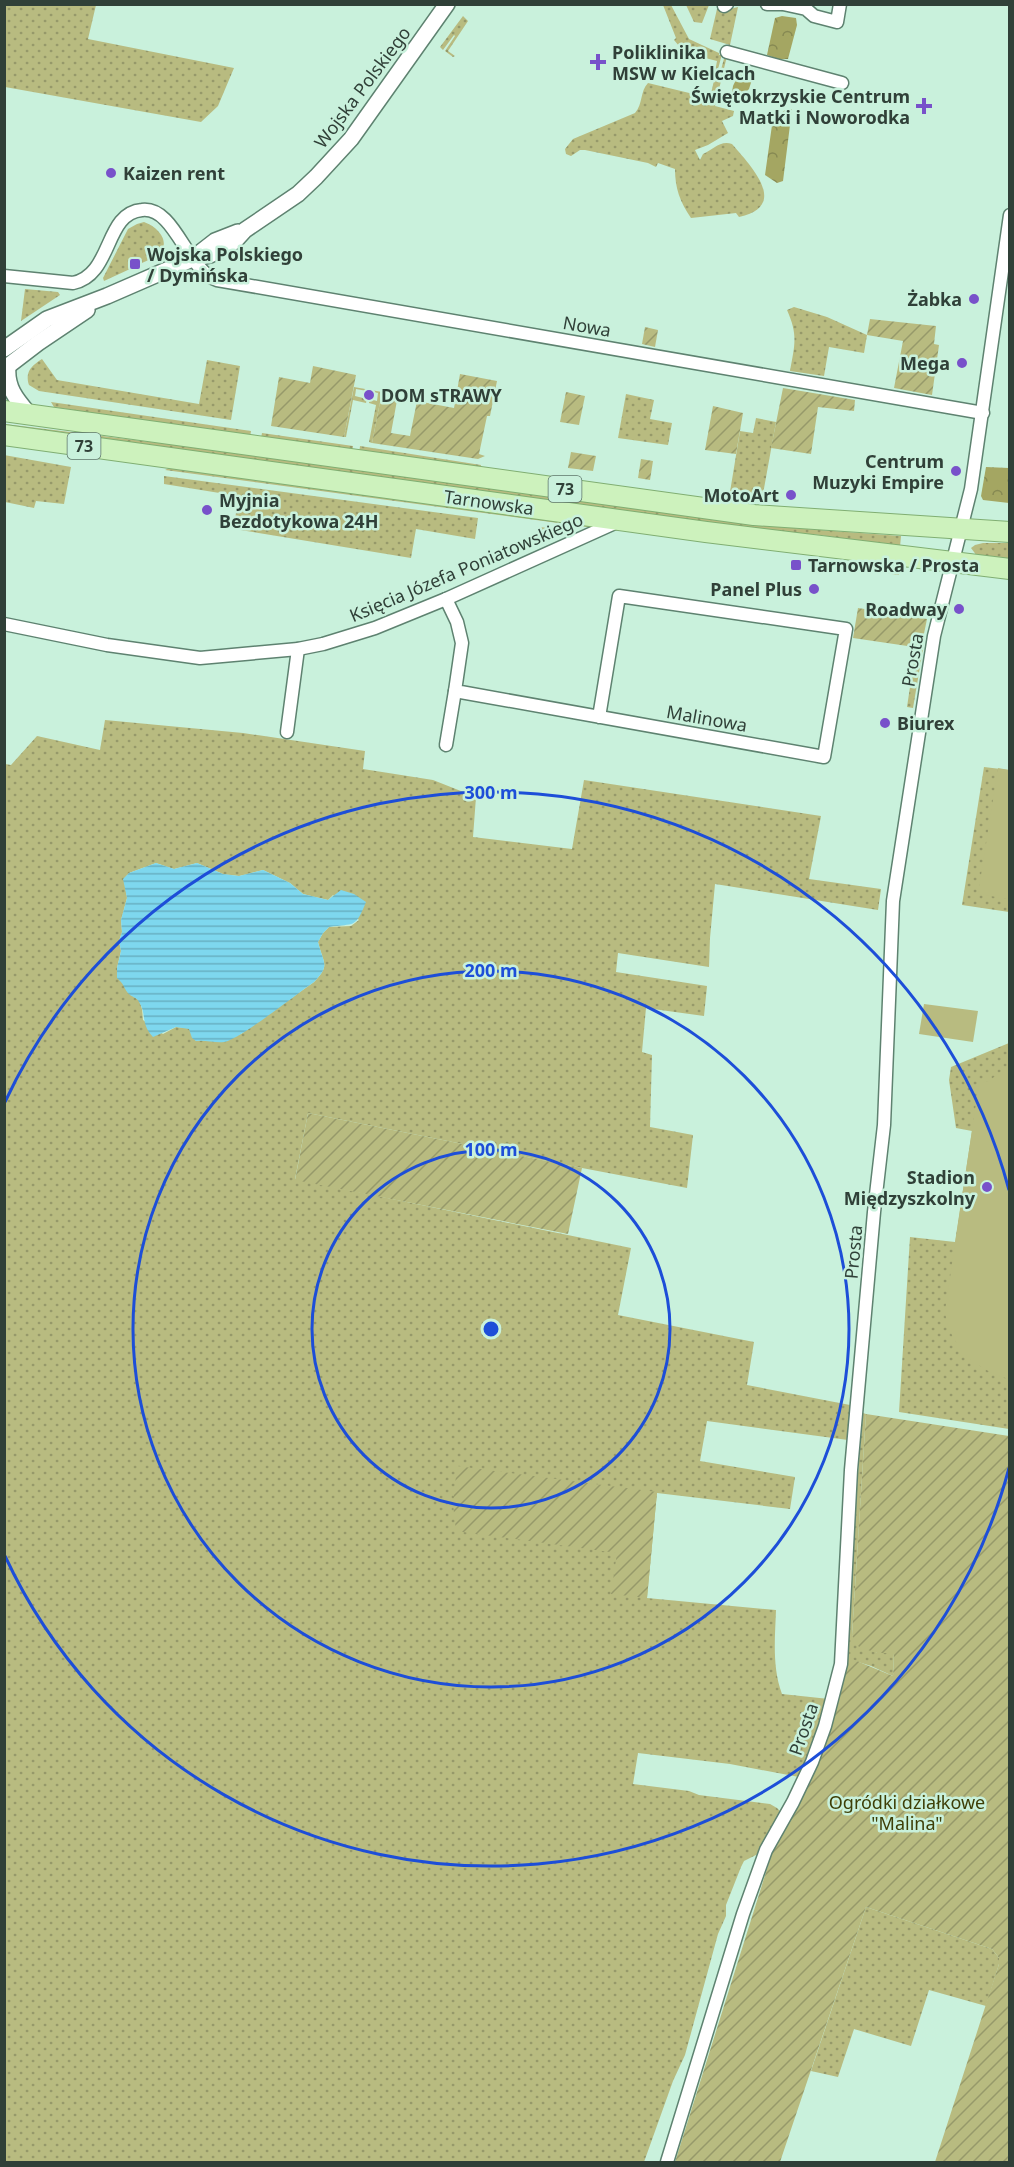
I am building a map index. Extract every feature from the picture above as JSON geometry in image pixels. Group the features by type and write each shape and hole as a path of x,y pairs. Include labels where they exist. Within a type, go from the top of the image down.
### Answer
{"main road":[{"name":"Tarnowska","path":"4,411 754,515 1010,532"},
{"name":"Tarnowska","path":"4,435 621,521 1010,569"}],"street":[{"name":"Wojska Polskiego","path":"4,349 47,319 192,259 220,250 298,194 351,139 447,4"},
{"path":"767,4 806,7 814,16 837,22 840,4"},
{"path":"727,52 842,83"},
{"name":"Nowa","path":"4,276 73,283 83,280 95,271 122,219 142,210 158,213 165,219 192,259 212,278 218,280 982,413"},
{"name":"Prosta","path":"667,2163 743,1914 766,1850 812,1762 825,1726 841,1664 851,1470 884,1125 893,901 934,636 971,489 1010,215"},
{"name":"Wojska Polskiego","path":"6,368 107,296"},
{"path":"6,368 14,396 29,414"},
{"name":"Księcia Józefa Poniatowskiego","path":"4,624 107,645 200,658 297,649 323,644 375,628 621,521"},
{"name":"Malinowa","path":"455,691 599,717 824,757 846,628 619,596 599,717"},
{"path":"446,599 457,622 462,643 446,745"},
{"path":"287,732 297,649"}],"green space":[{"path":"5,4 96,5 88,39 234,68 218,106 201,122 5,87"},
{"path":"663,5 671,5 689,39 719,55 722,54 717,73 715,72 717,61 678,51 679,46 674,40 676,38"},
{"path":"686,5 709,5 702,23 694,22"},
{"path":"738,7 730,45 710,39 717,9 726,10"},
{"path":"463,16 468,21 448,51 455,56 453,57 445,51 454,35 443,50 440,47"},
{"path":"782,16 796,18 797,25 788,59 778,59 767,55 775,18"},
{"path":"725,55 727,56 715,106 734,111 733,116 722,121 728,133 695,150 700,160 703,154 717,146 724,143 732,144 762,185 764,195 762,204 754,212 739,217 736,213 691,218 679,195 675,169 658,163 656,167 648,163 585,150 580,150 571,156 566,154 565,149 573,139 635,113 648,83 710,98 715,76 719,77"},
{"path":"747,71 754,73 749,89 739,99 731,100 733,86 739,73"},
{"path":"786,109 792,109 783,181 777,183 765,175 773,118"},
{"path":"144,222 161,234 164,243 160,253 142,263 140,260 129,265 130,269 104,281 103,278 128,229"},
{"path":"25,289 58,292 60,295 21,321"},
{"path":"794,307 827,317 867,335 864,353 829,347 824,376 790,371 794,340 793,326 787,310"},
{"path":"870,319 936,326 934,344 939,345 932,395 894,388 903,341 867,335"},
{"path":"645,327 658,330 655,347 642,344"},
{"path":"42,359 57,380 199,404 207,360 240,366 231,420 39,391 29,385 28,373"},
{"path":"313,366 356,375 344,437 271,426 279,377 310,383"},
{"path":"460,374 497,381 479,454 485,456 478,459 372,443 382,392 398,395 391,433 410,436 417,401 454,408"},
{"path":"354,387 382,392 372,443 369,442 376,405 369,403 369,399 377,401 378,393 356,389 355,396 367,399 366,403 353,400 346,437 344,437"},
{"path":"783,388 855,400 854,411 818,407 811,454 771,448"},
{"path":"566,392 585,396 579,425 560,422"},
{"path":"626,394 654,400 650,419 672,423 668,445 618,438"},
{"path":"51,402 251,431 250,438 54,407"},
{"path":"713,406 743,413 736,454 705,450"},
{"path":"756,418 776,422 763,494 730,492 740,431 753,433"},
{"path":"5,424 193,445 767,526 901,536 900,547 820,535 718,526 5,427"},
{"path":"262,433 353,446 352,453 261,438"},
{"path":"360,446 481,465 480,471 359,454"},
{"path":"571,452 596,456 593,471 568,468"},
{"path":"4,455 71,467 64,504 36,501 34,508 5,502"},
{"path":"641,459 653,461 650,480 638,478"},
{"path":"171,467 597,526 595,528 165,470"},
{"path":"986,467 1009,468 1009,503 983,500 981,496"},
{"path":"164,476 478,518 475,539 416,529 411,558 234,529 238,496 164,484"},
{"path":"538,527 572,530 534,544"},
{"path":"983,543 1009,543 1009,562 977,556 971,548"},
{"path":"806,559 899,572 899,575 808,563"},
{"path":"858,608 927,619 921,648 853,638"},
{"path":"916,647 923,649 913,708 907,707"},
{"path":"105,720 243,733 365,751 363,769 433,780 476,797 473,837 572,849 584,780 821,816 809,879 881,889 878,910 715,884 709,967 618,953 616,972 707,986 704,1016 646,1008 642,1052 652,1055 650,1127 693,1135 687,1188 308,1113 295,1179 631,1248 618,1315 754,1342 747,1385 850,1405 848,1440 707,1421 700,1461 795,1477 790,1509 657,1493 647,1598 776,1610 775,1663 782,1694 829,1699 799,1777 730,1764 638,1753 633,1784 770,1804 782,1813 760,1853 744,1861 741,1867 726,1905 726,1916 718,1934 685,2055 673,2081 644,2162 4,2162 5,764 11,765 37,736 100,750","holes":["156,863 174,869 197,863 223,874 239,876 263,870 290,883 303,894 328,900 333,895 359,920 351,926 329,927 318,942 324,964 319,976 314,982 241,1034 215,1041 207,1039 196,1041 189,1028 176,1027 163,1034 143,1020 139,1000 128,993 117,968 121,951 119,941 122,932 121,920 127,898 124,879 129,873"]},
{"path":"984,767 1009,770 1009,912 962,905"},
{"path":"998,768 1009,770 1009,899 978,894"},
{"path":"924,1004 978,1011 973,1042 919,1034"},
{"path":"1009,1043 1009,1429 899,1412 910,1237 955,1242 972,1131 956,1128 949,1080 951,1067"},
{"name":"Stadion Międzyszkolny","path":"1009,1065 1009,1379 986,1370 966,1355 952,1336 945,1311 979,1083 989,1081"},
{"path":"308,1113 582,1168 568,1234 295,1180"},
{"path":"863,1413 866,1414 852,1635 877,1653 894,1653 893,1676 852,1660 843,1683 847,1652"},
{"name":"Ogródki działkowe \"Malina\"","path":"866,1414 1009,1436 1009,2162 935,2162 999,1958 992,1949 866,1907 780,2162 675,2162 772,1853 815,1770 832,1724 848,1663 852,1659 893,1676 894,1653 877,1653 859,1647 852,1635"},
{"path":"457,1466 657,1492 647,1598 611,1594 617,1553 456,1531 453,1504"},
{"path":"866,1907 992,1949 999,1958 999,1964 986,2006 929,1990 911,2046 854,2029 838,2077 811,2071"}],"water":[{"path":"156,863 174,869 197,863 223,874 239,876 263,870 290,883 303,894 328,900 341,890 354,894 366,902 356,921 329,927 323,933 318,942 324,967 314,982 242,1033 224,1042 196,1041 192,1038 189,1029 176,1027 153,1037 146,1027 138,1000 126,991 117,978 117,968 121,951 119,941 122,932 121,920 127,898 123,879 129,873"}],"place":[{"name":"Poliklinika MSW w Kielcach","path":"598,62"},
{"name":"Świętokrzyskie Centrum Matki i Noworodka","path":"924,106"},
{"name":"Kaizen rent","path":"111,173"},
{"name":"Wojska Polskiego / Dymińska","path":"135,264"},
{"name":"Żabka","path":"974,299"},
{"name":"Mega","path":"962,363"},
{"name":"DOM sTRAWY","path":"369,395"},
{"name":"Centrum Muzyki Empire","path":"956,471"},
{"name":"MotoArt","path":"791,495"},
{"name":"Myjnia Bezdotykowa 24H","path":"207,510"},
{"name":"Tarnowska / Prosta","path":"796,565"},
{"name":"Panel Plus","path":"814,589"},
{"name":"Roadway","path":"959,609"},
{"name":"Biurex","path":"885,723"},
{"name":"Stadion Międzyszkolny","path":"987,1187"}]}
